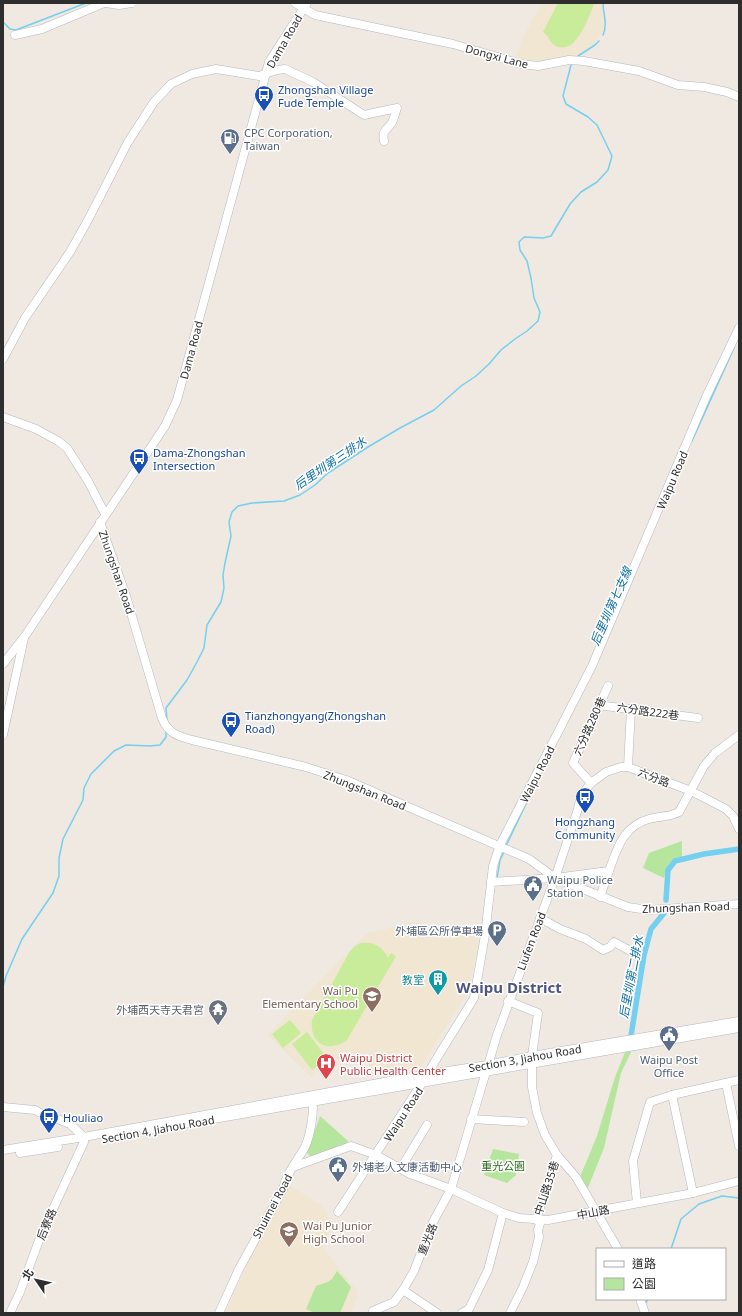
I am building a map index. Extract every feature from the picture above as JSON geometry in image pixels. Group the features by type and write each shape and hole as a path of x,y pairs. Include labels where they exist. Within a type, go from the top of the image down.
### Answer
{"street":[{"path":"15,35 42,29 105,3 119,5 132,3"},
{"name":"Dongxi Lane","path":"295,3 305,5 315,15 453,44 521,64 538,66 569,60 584,61 639,71 678,85 704,87 726,92 739,97"},
{"name":"Dama Road","path":"3,664 25,636 165,426 177,400 269,62 305,5"},
{"path":"3,359 25,318 70,252 128,142 154,102 170,84 192,74 216,69 259,76 285,69 313,82 364,115 397,108 392,123 383,134 384,141"},
{"name":"Waipu Road","path":"338,1212 428,1074 474,998 485,935 493,866 500,845 592,666 706,397 739,328"},
{"path":"3,417 36,429 58,440 67,448 88,481 105,514"},
{"name":"Zhungshan Road","path":"100,522 126,596 166,727 181,737 306,767 346,780 500,845 529,859 555,878 628,907 648,910 739,904"},
{"path":"3,735 25,636"},
{"name":"六分路280巷","path":"591,783 573,763 598,705 608,686"},
{"name":"六分路222巷","path":"598,705 698,718"},
{"name":"六分路","path":"631,709 628,767 691,791 726,808 733,816 739,829"},
{"path":"600,897 617,847 629,830 650,819 672,816 679,812 704,766 715,753 739,735"},
{"path":"555,878 581,796 591,783 606,772 621,767 628,767"},
{"path":"491,882 555,878 609,871"},
{"name":"Liufen Road","path":"471,1119 508,1001 555,878"},
{"path":"540,918 560,929 586,939 603,950 610,947 614,942 638,955"},
{"path":"508,1001 538,1013 532,1060 532,1087 537,1113 545,1135 556,1155 576,1177 617,1248"},
{"name":"Section 3, Jiahou Road","path":"312,1098 422,1083 532,1060 739,1021"},
{"name":"Section 3, Jiahou Road","path":"532,1060 739,1028"},
{"name":"Section 3, Jiahou Road","path":"312,1098 428,1074 486,1069"},
{"path":"637,1203 633,1161 650,1102 672,1095 739,1080"},
{"path":"726,1083 739,1146"},
{"path":"672,1095 693,1193"},
{"name":"Section 4, Jiahou Road","path":"3,1155 312,1098"},
{"name":"Shuimei Road","path":"219,1313 239,1269 293,1167 306,1146 311,1123 312,1098"},
{"path":"3,1107 35,1110 48,1117 70,1124 84,1139"},
{"path":"471,1119 524,1122"},
{"name":"重光路","path":"373,1311 394,1302 414,1271 433,1222 451,1189 463,1152 471,1119"},
{"path":"401,1168 427,1125"},
{"name":"Section 4, Jiahou Road","path":"3,1150 84,1139"},
{"name":"后寮路","path":"10,1313 20,1292 42,1234 84,1139"},
{"name":"中山路","path":"293,1167 351,1146 376,1155 410,1174 451,1189 503,1213 519,1218 539,1220 693,1193 739,1181"},
{"name":"中山路35巷","path":"510,1313 533,1262 539,1237 539,1220 556,1155"},
{"path":"462,1313 469,1309 488,1270 503,1213"},
{"path":"403,1290 437,1313"},
{"path":"640,1300 645,1313"}],"shaded area":[{"path":"542,3 601,3 604,26 601,34 594,44 576,56 544,62 515,60 523,38"},
{"name":"Wai Pu Elementary School","path":"415,922 480,937 468,991 421,1067 373,1077 367,1053 326,1062 311,1077 268,1035 366,934"},
{"name":"Wai Pu Junior High School","path":"289,1185 321,1205 333,1225 322,1246 357,1291 357,1299 351,1313 225,1313 243,1272 265,1230 287,1193"}],"green space":[{"path":"558,3 594,3 579,36 572,44 564,47 555,46 543,32"},
{"path":"682,841 682,857 669,864 664,878 643,868 649,853"},
{"path":"361,943 374,944 383,950 388,958 391,953 396,956 347,1040 333,1046 321,1044 314,1035 312,1020 350,951"},
{"path":"290,1020 301,1033 283,1048 272,1034"},
{"path":"307,1032 327,1058 312,1070 292,1044"},
{"path":"626,1050 631,1052 621,1073 604,1148 587,1190 580,1177 597,1136 615,1077"},
{"path":"320,1116 348,1141 344,1146 312,1158 307,1153"},
{"name":"重光公園","path":"493,1149 519,1154 516,1175 507,1183 484,1175"},
{"path":"337,1271 351,1287 340,1313 315,1313 306,1309 316,1286 328,1282"}],"waterway":[{"path":"3,22 10,29 16,30 86,3"},
{"name":"后里圳第三排水","path":"603,3 605,23 603,35"},
{"name":"后里圳第三排水","path":"578,56 599,41"},
{"name":"后里圳第三排水","path":"167,720 166,708 187,680 197,662 204,648 207,625 221,602 224,588 223,575 231,536 229,522 232,512 238,506 252,503 284,501 300,495 315,485 328,473 368,447 434,410 461,386 476,376 501,350 538,321 540,312 534,298 527,261 520,250 519,242 524,237 543,238 551,236 570,204 581,192 597,182 608,170 612,156 597,125 588,117 566,104 563,96 571,65"},
{"name":"后里圳第七支線","path":"692,441 734,348"},
{"name":"后里圳第三排水","path":"3,987 6,976 22,939 53,893 59,876 59,858 63,839 83,800 84,788 91,774 114,751 126,745 160,745 166,737 166,731"},
{"name":"后里圳第七支線","path":"506,846 534,787"},
{"name":"后里圳第二排水","path":"666,900 668,870 675,861 704,854 739,849"},
{"name":"后里圳第七支線","path":"497,879 500,860 504,852"},
{"name":"后里圳第二排水","path":"630,1042 644,955 651,929 665,912"},
{"path":"671,1248 681,1219 699,1204 722,1196 739,1198"},
{"path":"645,1304 647,1300"}],"place":[{"name":"Zhongshan Village Fude Temple","path":"264,112"},
{"name":"CPC Corporation, Taiwan","path":"230,155"},
{"name":"Dama-Zhongshan Intersection","path":"139,475"},
{"name":"Tianzhongyang(Zhongshan Road)","path":"231,738"},
{"name":"Hongzhang Community","path":"585,814"},
{"name":"Waipu Police Station","path":"533,902"},
{"name":"外埔區公所停車場","path":"497,947"},
{"name":"教室","path":"438,996"},
{"name":"Wai Pu Elementary School","path":"372,1013"},
{"name":"外埔西天寺天君宮","path":"218,1026"},
{"name":"Waipu Post Office","path":"669,1052"},
{"name":"Waipu District Public Health Center","path":"326,1080"},
{"name":"Houliao","path":"49,1134"},
{"name":"外埔老人文康活動中心","path":"338,1183"},
{"name":"Wai Pu Junior High School","path":"289,1248"}],"district":[{"name":"Waipu District","path":"509,987"}]}
